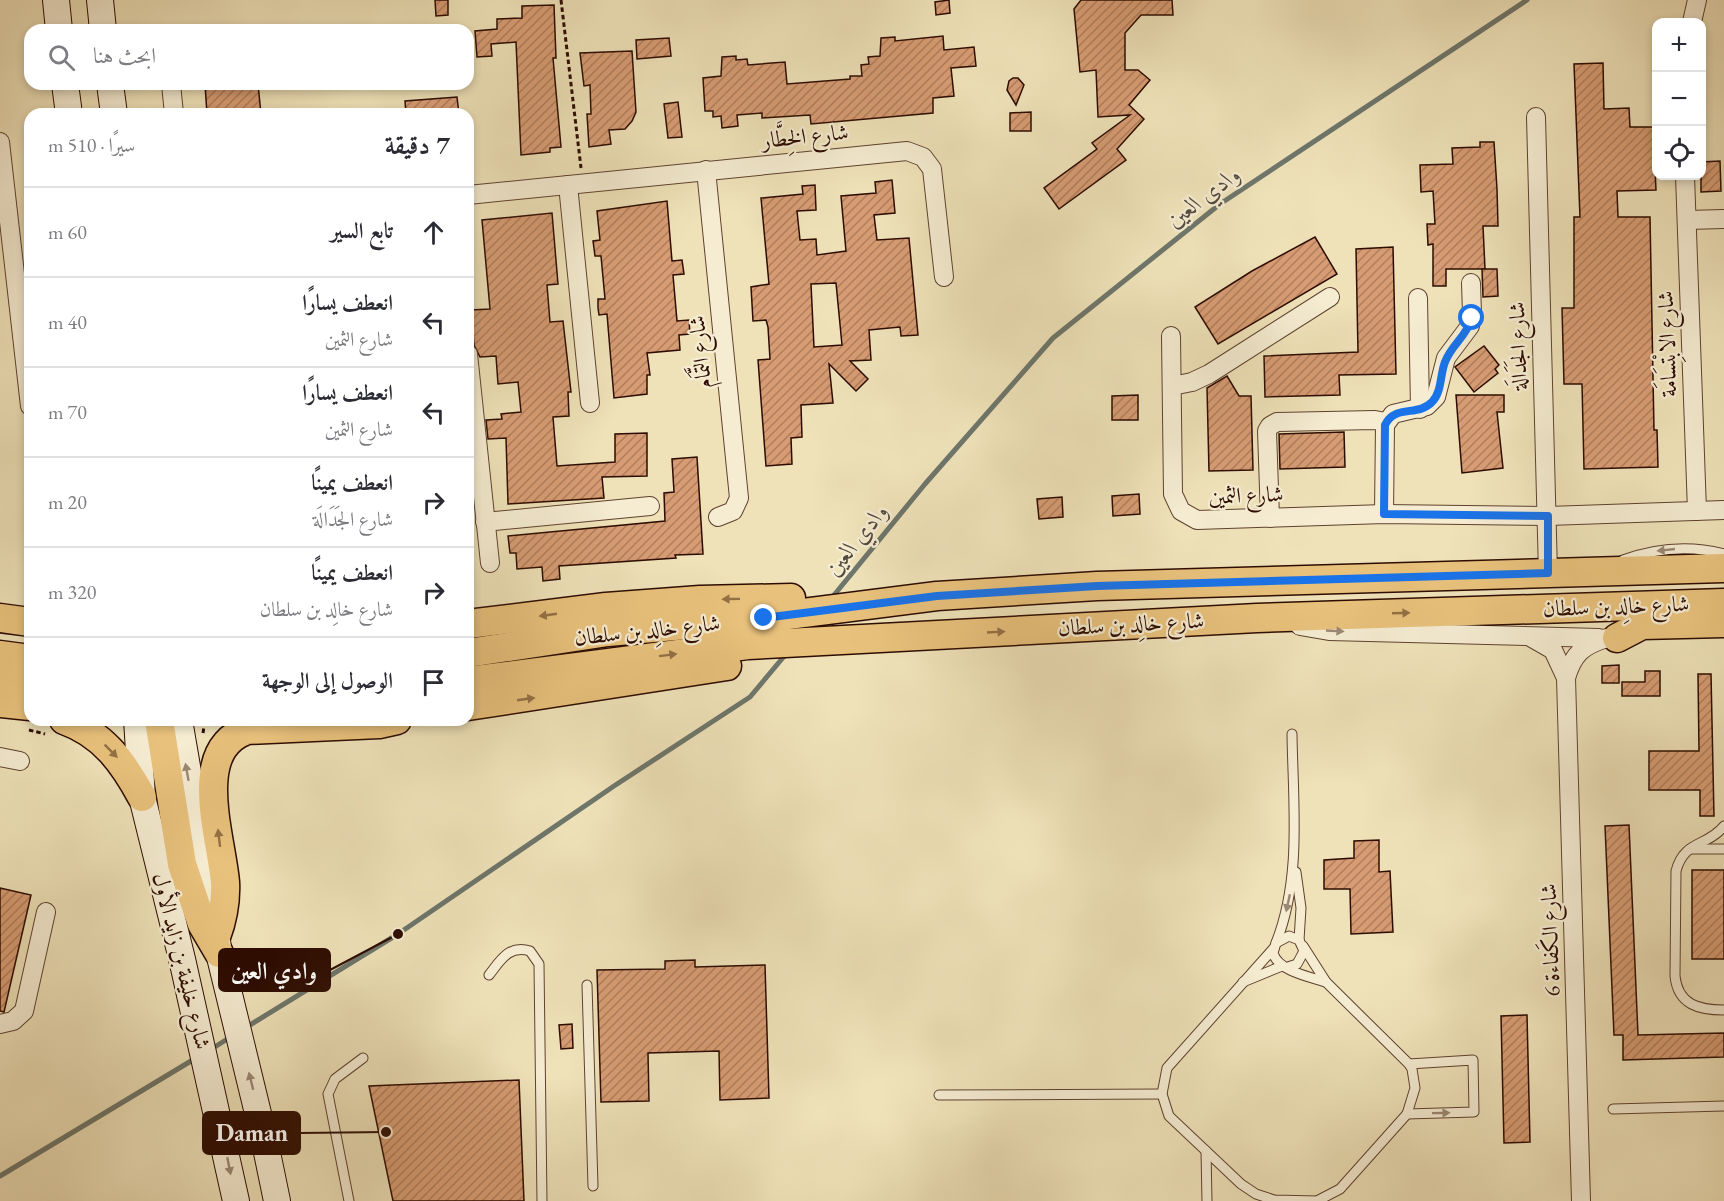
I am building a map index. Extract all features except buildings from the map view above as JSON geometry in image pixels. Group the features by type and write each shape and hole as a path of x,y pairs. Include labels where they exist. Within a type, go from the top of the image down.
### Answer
{"main road":[{"path":"56,0 58,24"},
{"path":"66,90 68,108"},
{"path":"111,90 113,108"},
{"name":"شارع خالِد بن سلطان","path":"474,651 607,619 764,618 937,596 1109,586 1724,568"},
{"name":"شارع خالِد بن سلطان","path":"474,681 612,673 938,635 1257,618 1724,603"},
{"path":"0,618 24,621"},
{"path":"474,624 607,619"},
{"path":"1612,638 1642,625 1724,623"},
{"path":"0,655 24,658"},
{"path":"474,705 612,673"},
{"path":"0,682 24,706"},
{"name":"شارع خليفة بن زايد الأول","path":"136,726 142,797 182,959 236,1201"},
{"path":"160,726 182,864 202,924 218,945"},
{"name":"شارع خليفة بن زايد الأول","path":"179,726 218,945 264,1138 276,1201"},
{"path":"218,945 225,884 212,781 224,745 231,737 247,730 335,726"},
{"path":"56,727 92,733 120,759 142,797"}],"street":[{"path":"1693,18 1697,0"},
{"path":"172,90 173,108"},
{"name":"شارع الجَدَالَة","path":"1536,117 1548,573"},
{"path":"0,142 24,353"},
{"name":"شارع الخِطَّار","path":"474,194 899,151 915,153 923,157 932,169 944,277"},
{"name":"شارع التَّمَام","path":"706,170 739,498 733,511 718,517"},
{"name":"شارع الابْتِسَامَة","path":"1685,180 1697,511"},
{"path":"575,184 590,403"},
{"path":"1686,220 1724,219"},
{"path":"1384,514 1386,422 1398,412 1427,406 1436,397 1446,358 1470,326 1471,283"},
{"path":"1172,386 1192,382 1209,374 1330,297"},
{"path":"1418,298 1420,409"},
{"name":"شارع الثمين","path":"1171,336 1173,494 1181,511 1197,520 1384,514 1548,516 1724,510"},
{"path":"474,410 490,563"},
{"path":"1270,518 1267,431 1270,426 1277,422 1376,420 1386,422"},
{"path":"486,522 650,506"},
{"path":"1257,618 1329,631 1530,638 1724,637"},
{"name":"شارع الكَفاءة 6","path":"1530,638 1553,650 1566,678 1581,1201"},
{"name":"شارع الكَفاءة 6","path":"1566,678 1576,654 1592,642 1612,638"},
{"path":"0,757 20,761"},
{"path":"0,1024 13,1021 24,1011 46,912"}],"lane":[{"path":"1599,571 1619,561 1657,551 1697,549 1724,554"},
{"path":"1292,734 1293,860 1288,903 1275,945 1275,958 1285,966 1326,982"},
{"path":"1724,826 1713,837 1688,849 1678,862 1676,871 1676,984 1682,998 1695,1007 1724,1010"},
{"path":"1688,849 1724,849"},
{"path":"1243,982 1301,961 1301,908 1293,860"},
{"path":"1284,937 1301,943 1326,982 1412,1069 1415,1088 1407,1114 1340,1189 1317,1201 1274,1200 1256,1194 1169,1116 1162,1094 1164,1076 1172,1061 1275,945 1284,937"},
{"path":"489,975 504,956 513,950 530,951 539,964 542,1201"},
{"path":"587,985 593,1186"},
{"path":"349,1201 328,1094 335,1078 363,1058"},
{"path":"1407,1114 1474,1112 1473,1060 1408,1064"},
{"path":"939,1095 1162,1094"},
{"path":"1613,1109 1724,1106"},
{"path":"1206,1151 1207,1201"}],"path":[{"path":"561,0 575,184"},
{"path":"203,733 204,726"}],"waterway":[{"name":"وادي العين","path":"830,600 925,484 1053,338 1220,204 1527,0"},
{"name":"وادي العين","path":"245,1028 398,934 614,786 750,697 786,654"},
{"name":"وادي العين","path":"210,1050 232,1036"},
{"name":"وادي العين","path":"0,1176 196,1058"}],"place":[{"name":"وادي العين","path":"398,934"},
{"name":"Daman","path":"386,1132"}],"route":[{"path":"764,618 937,596 1097,586 1548,573 1548,516 1384,514 1385,425 1390,417 1398,412 1420,409 1432,402 1438,392 1446,358 1466,333 1472,318"}]}
